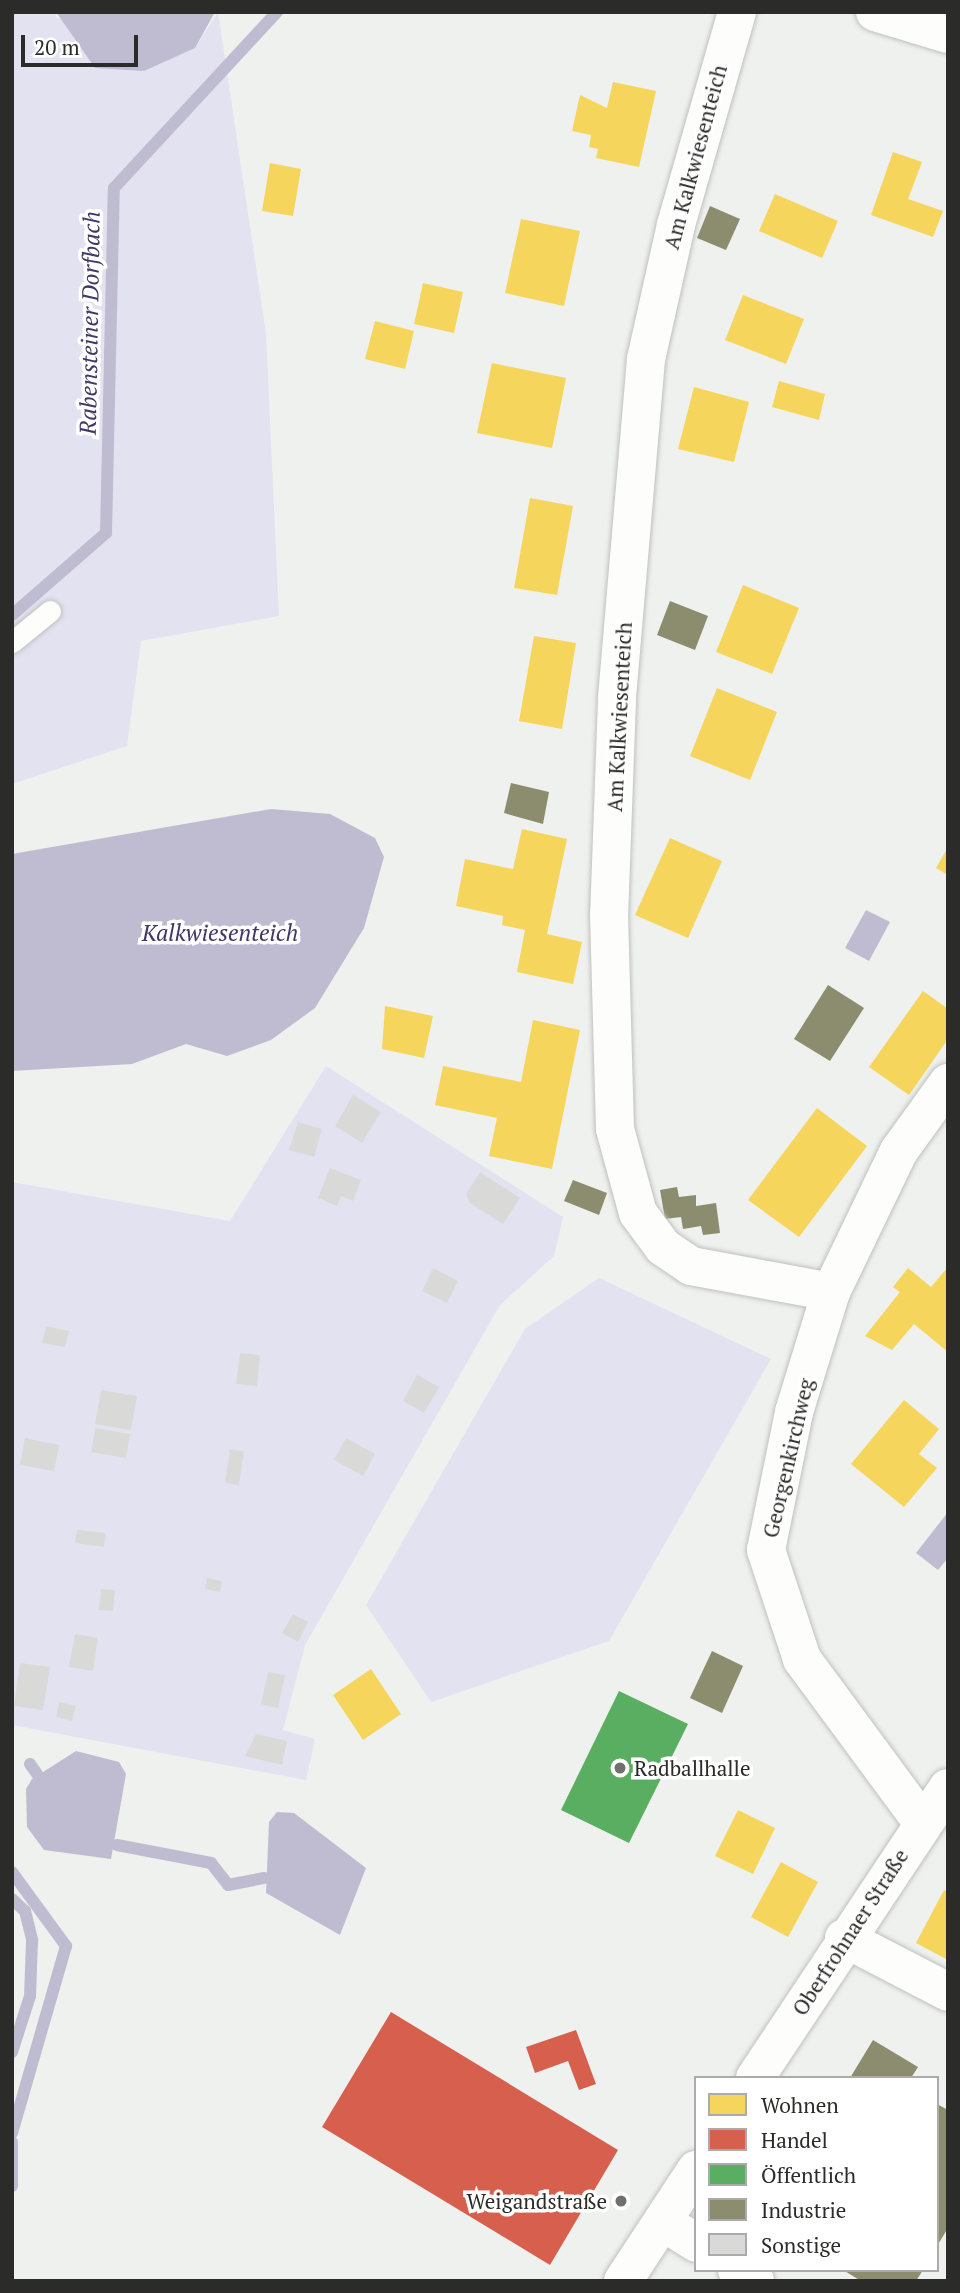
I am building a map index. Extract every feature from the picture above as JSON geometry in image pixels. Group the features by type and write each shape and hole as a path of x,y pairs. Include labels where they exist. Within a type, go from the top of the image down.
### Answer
{"street":[{"name":"Am Kalkwiesenteich","path":"737,12 676,225 646,359 617,700 609,914 615,1129 638,1213 663,1247 691,1266 831,1292"},
{"path":"875,12 948,34"},
{"name":"Georgenkirchweg","path":"922,1822 802,1659 766,1550 794,1412 831,1292 899,1151 948,1083"},
{"name":"Oberfrohnaer Straße","path":"756,2076 844,1938 948,1788"},
{"path":"844,1938 948,1992"},
{"path":"623,2281 694,2173"},
{"path":"663,2222 694,2242"}],"lane":[{"path":"12,642 50,611"}],"shaded area":[{"path":"12,12 56,12 56,18 195,48 218,12 266,334 279,616 141,641 127,746 12,784"},
{"path":"326,1066 563,1217 554,1256 500,1305 305,1645 283,1730 315,1739 306,1780 12,1725 12,1182 230,1221"},
{"path":"599,1278 771,1359 609,1641 431,1702 366,1605 525,1329"}],"water":[{"path":"56,12 215,12 195,48 144,71 95,68"},
{"name":"Kalkwiesenteich","path":"271,809 330,814 375,838 384,857 364,928 315,1008 271,1040 227,1056 186,1044 132,1064 12,1071 12,854"},
{"path":"866,910 890,922 869,961 845,948"},
{"path":"948,1512 948,1558 938,1570 916,1553"},
{"path":"76,1751 119,1762 126,1774 111,1859 44,1850 27,1827 26,1789 32,1779"},
{"path":"277,1812 294,1813 366,1868 340,1935 266,1893 269,1822"}],"building: Wohnen":[{"path":"613,82 656,91 639,167 596,158 598,149 589,147 591,135 572,131 580,95 607,108"},
{"path":"893,152 922,162 908,199 943,211 933,237 871,215"},
{"path":"270,163 301,169 293,216 262,211"},
{"path":"775,194 838,221 822,258 759,231"},
{"path":"521,219 580,231 564,306 505,293"},
{"path":"423,283 463,292 454,333 414,324"},
{"path":"743,295 804,319 786,364 725,340"},
{"path":"375,321 414,331 405,369 365,359"},
{"path":"492,363 566,378 552,448 477,433"},
{"path":"779,381 825,394 819,420 772,407"},
{"path":"694,387 749,402 734,462 678,449"},
{"path":"530,498 573,506 557,595 514,588"},
{"path":"743,585 799,608 772,674 716,652"},
{"path":"534,636 576,643 562,729 519,721"},
{"path":"717,688 777,712 750,780 690,756"},
{"path":"522,829 567,839 547,934 582,942 573,984 517,972 525,930 502,925 503,916 456,906 465,859 513,869"},
{"path":"670,838 722,861 688,938 635,915"},
{"path":"948,847 948,875 936,868"},
{"path":"923,991 948,1009 948,1039 909,1095 869,1067"},
{"path":"385,1006 433,1016 424,1058 382,1049"},
{"path":"533,1020 580,1030 552,1169 489,1156 497,1118 435,1105 443,1066 521,1082"},
{"path":"817,1108 867,1146 799,1237 748,1200"},
{"path":"948,1267 948,1352 914,1324 892,1350 865,1336 900,1292 893,1287 908,1268 931,1287"},
{"path":"904,1400 939,1429 919,1454 937,1468 904,1507 851,1464"},
{"path":"371,1669 401,1714 363,1740 333,1695"},
{"path":"738,1810 775,1828 753,1874 715,1856"},
{"path":"781,1862 818,1882 788,1937 751,1917"},
{"path":"944,1890 948,1892 948,1960 916,1943"}],"building: Handel":[{"path":"391,2012 618,2150 550,2265 322,2127"},
{"path":"576,2030 596,2084 579,2090 568,2061 535,2073 526,2047"}],"building: Öffentlich":[{"path":"619,1691 688,1724 629,1843 561,1810"}],"building: Industrie":[{"path":"710,206 740,219 726,250 697,238"},
{"path":"670,601 708,616 695,650 657,635"},
{"path":"511,783 549,792 543,824 504,813"},
{"path":"828,985 864,1008 830,1061 794,1039"},
{"path":"573,1180 607,1193 599,1215 564,1201"},
{"path":"677,1187 679,1197 696,1195 696,1206 716,1203 720,1233 703,1235 701,1226 683,1229 681,1217 665,1219 660,1190"},
{"path":"712,1651 743,1666 722,1713 690,1698"},
{"path":"873,2040 918,2067 912,2076 851,2076"},
{"path":"939,2105 948,2110 948,2228 939,2243"},
{"path":"846,2272 922,2272 916,2281 861,2281"}],"building: Sonstige":[{"path":"353,1095 381,1112 362,1143 335,1126"},
{"path":"298,1122 322,1129 314,1157 289,1150"},
{"path":"330,1168 361,1180 353,1201 341,1196 337,1206 318,1198"},
{"path":"480,1172 520,1198 503,1224 470,1203 466,1194"},
{"path":"433,1268 458,1281 447,1303 422,1291"},
{"path":"46,1326 69,1331 65,1347 42,1343"},
{"path":"240,1353 260,1355 257,1386 236,1384"},
{"path":"417,1375 439,1387 424,1413 403,1401"},
{"path":"101,1390 137,1396 131,1430 95,1424"},
{"path":"95,1428 130,1434 126,1458 91,1452"},
{"path":"25,1438 59,1445 54,1471 20,1465"},
{"path":"346,1438 375,1454 363,1476 334,1460"},
{"path":"230,1449 244,1451 239,1485 225,1483"},
{"path":"77,1530 106,1533 104,1547 75,1543"},
{"path":"207,1578 222,1581 220,1592 205,1589"},
{"path":"101,1589 115,1590 113,1611 99,1610"},
{"path":"293,1614 308,1622 298,1642 282,1633"},
{"path":"75,1634 98,1638 93,1671 69,1667"},
{"path":"20,1663 50,1667 43,1710 14,1706"},
{"path":"268,1672 285,1675 278,1708 261,1704"},
{"path":"59,1702 76,1706 72,1721 56,1717"},
{"path":"256,1734 287,1741 282,1765 245,1756"}],"waterway":[{"name":"Rabensteiner Dorfbach","path":"12,615 106,533 114,188 277,12"},
{"path":"30,1764 37,1774"},
{"path":"117,1845 211,1863 228,1885 264,1878"},
{"path":"12,1872 66,1946 12,2133"},
{"name":"Rabensteiner Dorfbach","path":"12,1899 25,1911 32,1940 30,1996 12,2052"},
{"path":"12,2142 12,2186"}],"place":[{"name":"Radballhalle","path":"620,1768"},
{"name":"Weigandstraße","path":"621,2201"}]}
